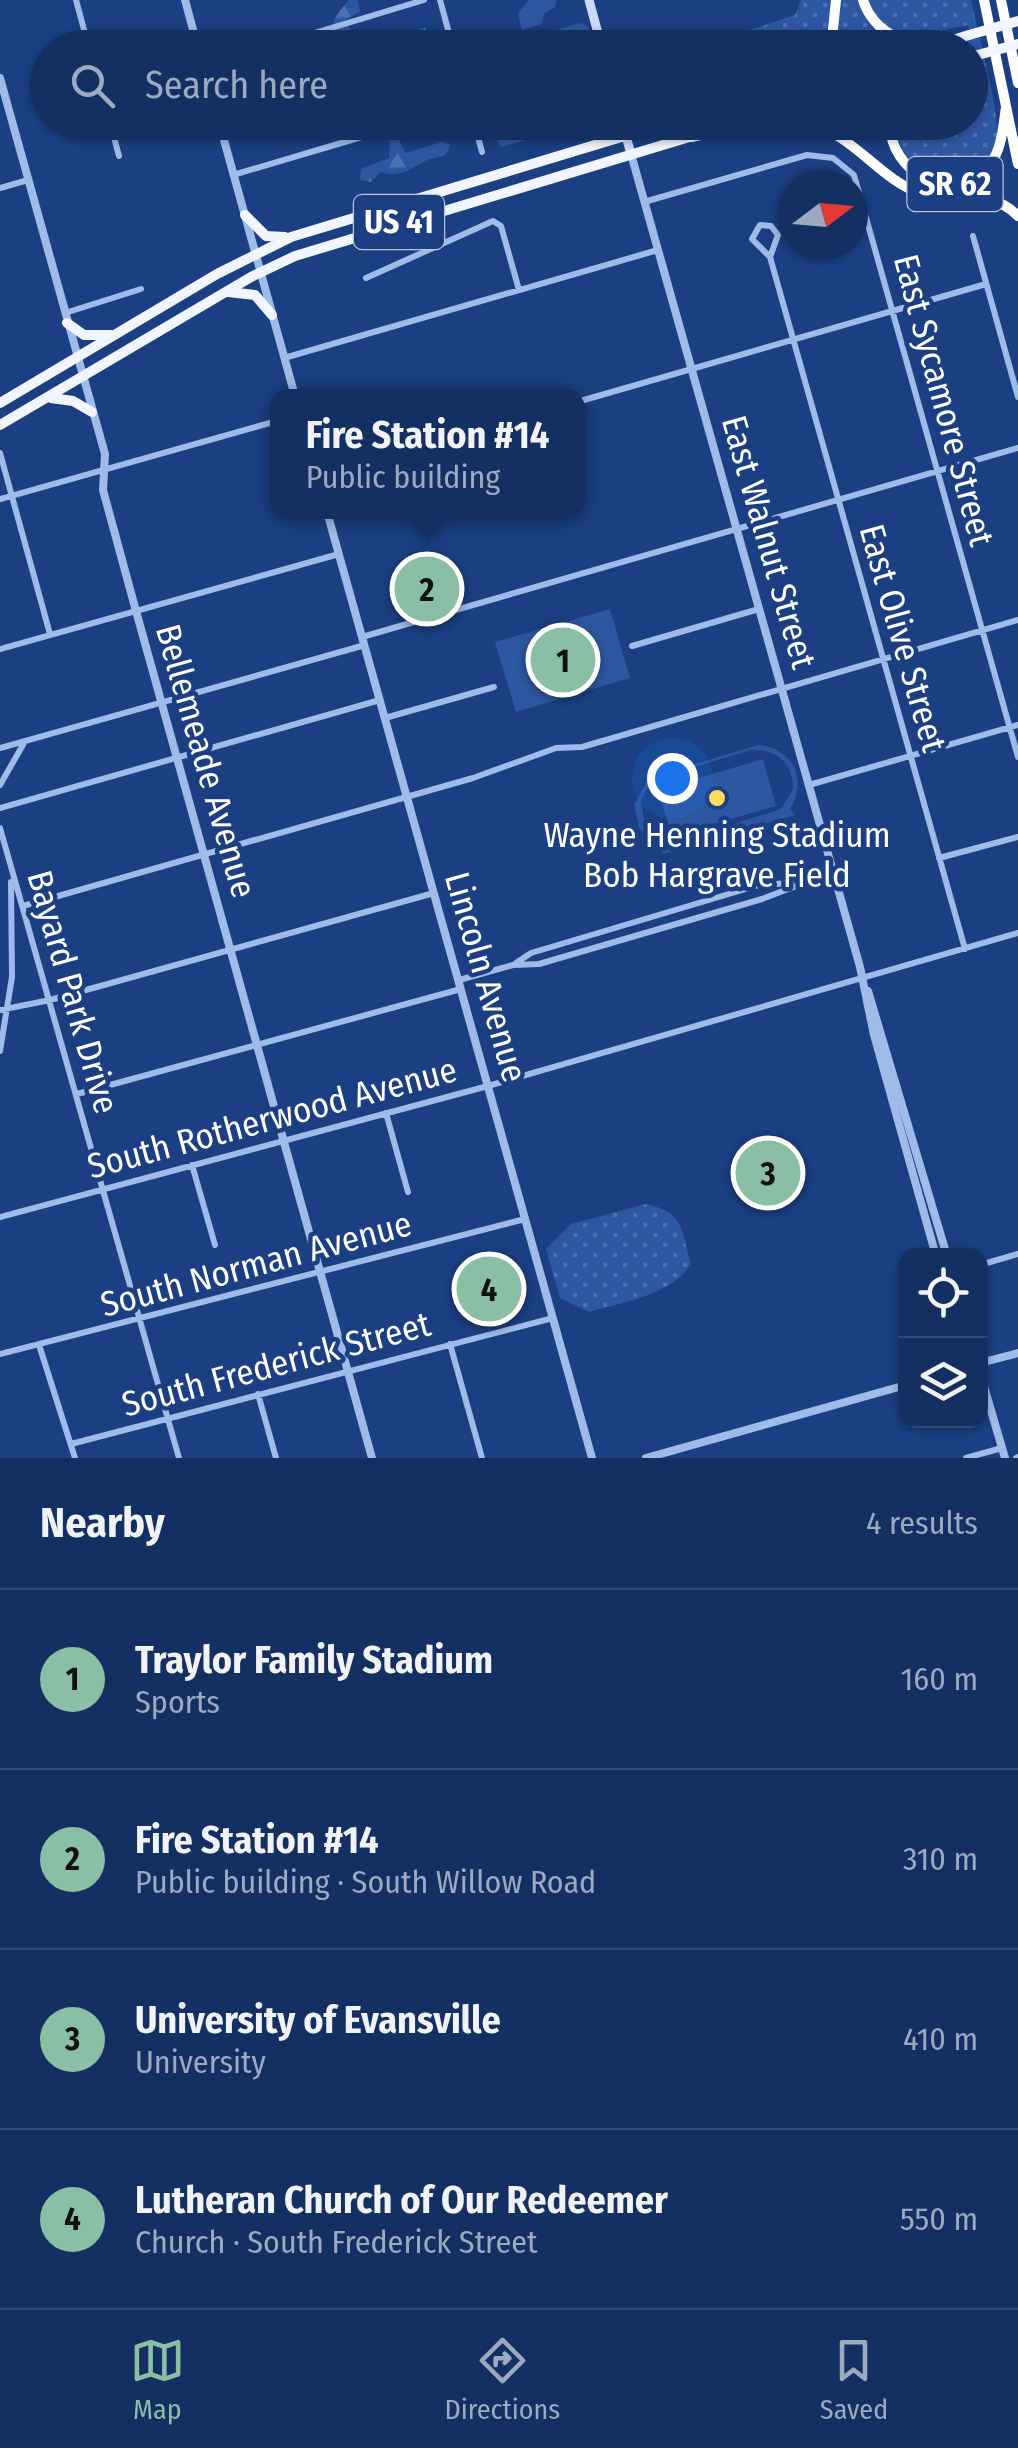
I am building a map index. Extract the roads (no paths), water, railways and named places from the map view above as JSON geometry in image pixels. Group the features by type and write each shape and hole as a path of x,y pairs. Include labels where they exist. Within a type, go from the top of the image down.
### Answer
{"highway":[{"path":"834,30 836,0"},
{"path":"863,0 870,16 885,30"},
{"name":"SR 62","path":"893,140 896,154 910,170 936,184 958,183 981,173 993,160 1001,142 1006,107 984,0"},
{"path":"1002,0 1018,84"},
{"path":"986,30 1018,21"},
{"path":"988,52 1018,44"},
{"path":"1006,107 1018,164"},
{"name":"US 41","path":"0,403 255,253 291,237 613,140"},
{"name":"US 41","path":"0,425 260,272 348,237 680,140"},
{"path":"847,140 911,189 942,198 995,200 1018,216"},
{"path":"244,215 266,236 291,237"},
{"path":"222,294 250,293 272,315"},
{"path":"66,318 90,336 118,334"},
{"path":"50,398 73,401 92,412"}],"main road":[{"path":"589,0 597,30"},
{"name":"East Walnut Street","path":"627,140 631,154"}],"street":[{"path":"76,0 84,30"},
{"path":"185,0 193,30"},
{"path":"325,30 424,0"},
{"path":"440,0 448,30"},
{"name":"Bellemeade Avenue","path":"0,78 105,454 103,490 372,1458"},
{"path":"115,140 119,156"},
{"path":"224,140 293,389"},
{"path":"234,174 350,140"},
{"path":"479,140 482,152"},
{"name":"East Walnut Street","path":"631,154 863,977 884,1032 945,1248"},
{"name":"East Sycamore Street","path":"644,202 808,155 827,156 853,172 1014,726 1018,757"},
{"path":"0,188 28,180"},
{"path":"366,278 487,222 496,222 519,290"},
{"path":"760,226 771,226 778,235 770,256 752,239 760,226"},
{"path":"974,236 1018,396"},
{"path":"284,358 658,250"},
{"name":"East Olive Street","path":"770,256 964,949"},
{"path":"585,400 986,284"},
{"path":"66,318 141,288"},
{"path":"0,499 270,423"},
{"path":"0,748 1018,448"},
{"path":"0,453 50,634"},
{"name":"Lincoln Avenue","path":"329,519 592,1458"},
{"path":"0,649 339,554"},
{"path":"632,646 759,609"},
{"path":"23,906 407,797 524,762 556,748 582,746 1018,620"},
{"path":"385,718 494,687"},
{"path":"0,808 380,700"},
{"path":"809,785 1014,726"},
{"path":"0,785 25,742"},
{"name":"Bayard Park Drive","path":"0,828 179,1458"},
{"path":"940,858 1018,837"},
{"path":"0,1051 14,938 11,870"},
{"path":"77,1094 460,985 513,965 531,953 721,896 833,872"},
{"path":"513,965 539,964 762,899 797,882"},
{"path":"4,1010 434,893"},
{"name":"South Rotherwood Avenue","path":"0,1217 488,1086 1018,933"},
{"name":"East Walnut Street","path":"863,977 874,1034 934,1248"},
{"path":"386,1113 408,1192"},
{"path":"192,1165 214,1244"},
{"name":"South Norman Avenue","path":"0,1354 40,1348 525,1219"},
{"path":"988,1263 1018,1254"},
{"name":"South Frederick Street","path":"71,1444 553,1318"},
{"path":"450,1344 482,1458"},
{"path":"40,1348 75,1458"},
{"path":"988,1361 1018,1352"},
{"path":"646,1458 898,1386"},
{"path":"258,1394 276,1458"},
{"path":"988,1400 1005,1458"},
{"path":"966,1458 1002,1448"}],"place":[{"name":"Fire Station #14","path":"427,589"},
{"name":"Traylor Family Stadium","path":"563,660"},
{"name":"Wayne Henning Stadium Bob Hargrave Field","path":"717,798"},
{"name":"University of Evansville","path":"768,1173"},
{"name":"Lutheran Church of Our Redeemer","path":"489,1289"}]}
